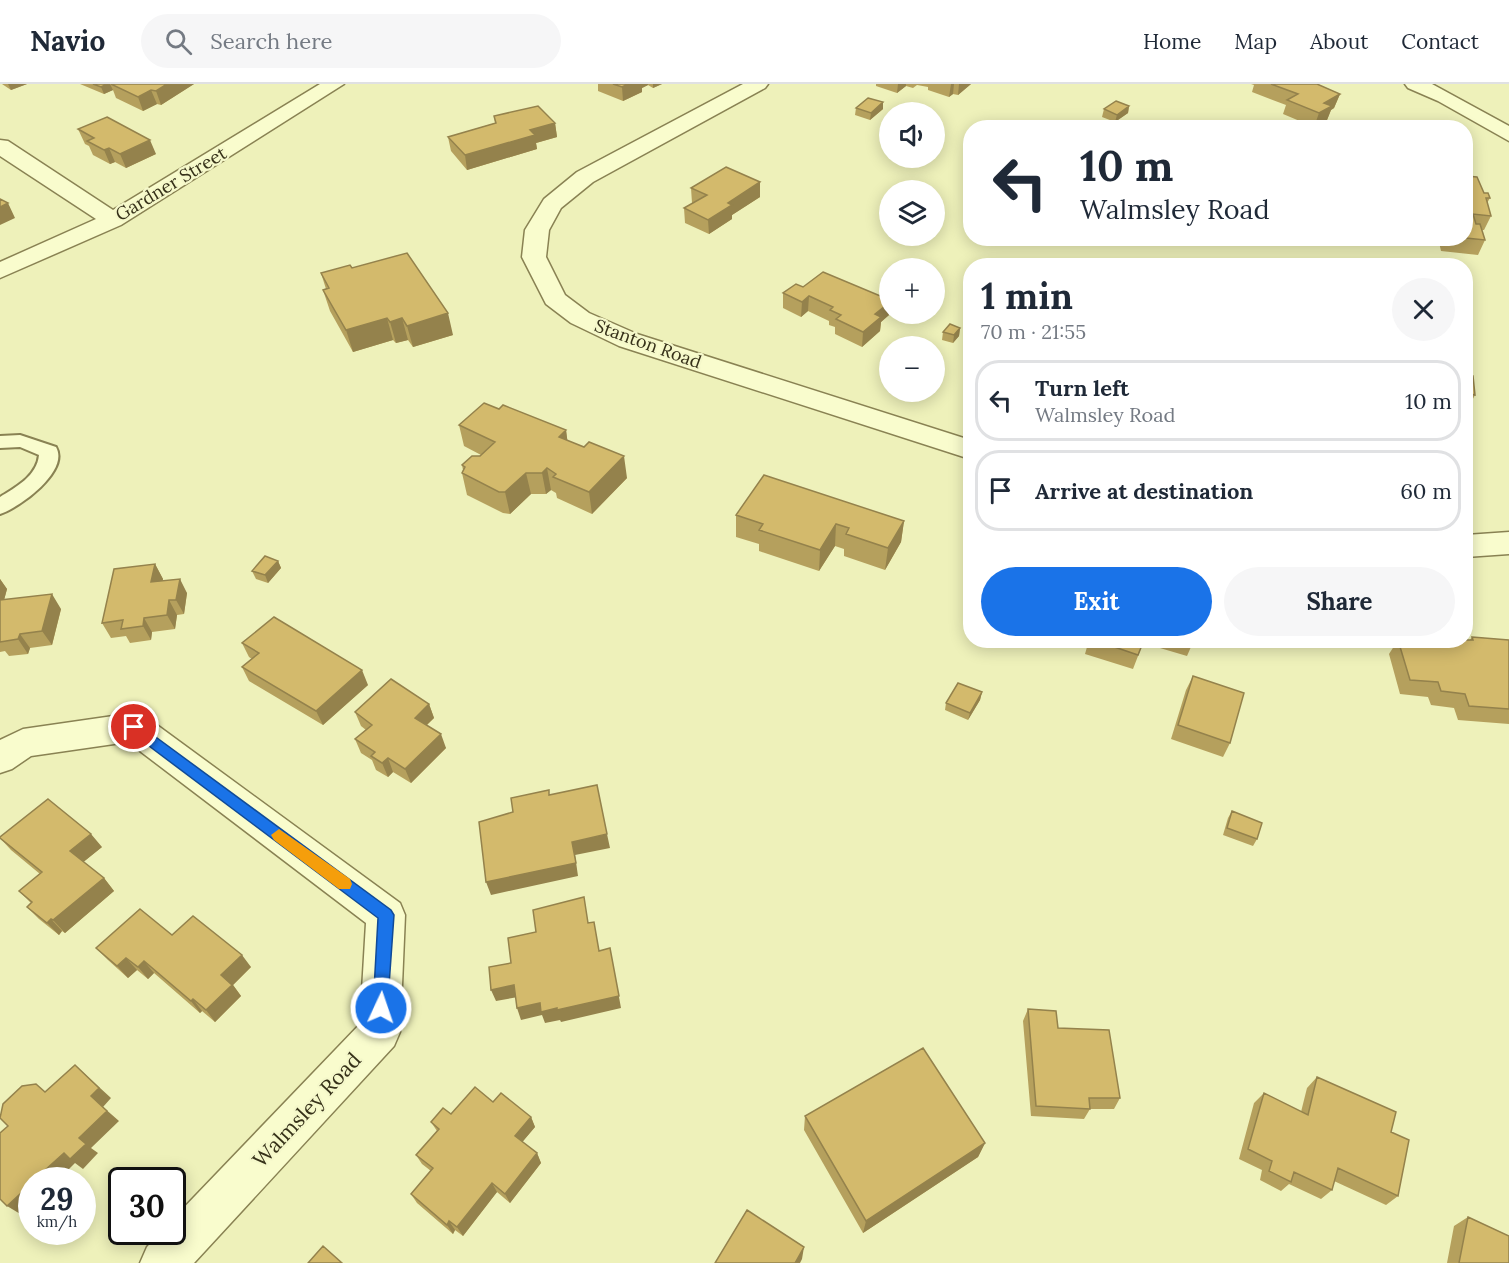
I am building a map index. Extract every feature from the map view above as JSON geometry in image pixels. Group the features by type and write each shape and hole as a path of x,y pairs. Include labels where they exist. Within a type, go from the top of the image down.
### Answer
{"street":[{"name":"Gardner Street","path":"0,271 112,220 334,84"},
{"name":"Stanton Road","path":"758,84 585,177 552,204 537,230 534,257 555,299 580,318 628,340 963,448"},
{"path":"1415,84 1445,97 1509,135"},
{"path":"0,146 112,220"},
{"path":"1473,546 1509,543"},
{"name":"Walmsley Road","path":"0,759 23,743 134,727 386,915 380,1032 163,1263"}],"lane":[{"path":"0,442 11,440 33,443 49,452 50,464 41,475 0,507"}],"building":[{"path":"111,84 167,84 156,91 151,90 138,97"},
{"path":"1271,84 1317,84 1340,94 1324,103 1332,106 1319,113 1287,100 1298,94"},
{"path":"868,98 883,102 879,102 879,106 871,113 856,108"},
{"path":"1116,101 1129,106 1117,115 1104,109"},
{"path":"538,106 555,123 530,130 535,135 465,155 448,137 496,123 494,116"},
{"path":"107,117 150,140 120,154 109,148 104,150 87,141 94,138 78,129"},
{"path":"726,167 760,182 728,203 732,205 708,220 684,208 707,195 691,188"},
{"path":"1473,177 1477,177 1484,193 1488,193 1490,198 1486,198 1491,216 1473,214"},
{"path":"0,199 8,203 0,207"},
{"path":"1473,214 1476,224 1480,224 1485,240 1473,239"},
{"path":"407,253 448,313 407,326 402,318 390,322 387,318 346,330 323,290 329,288 321,273 350,265 352,268"},
{"path":"823,272 879,295 879,311 875,314 879,319 863,332 836,319 841,315 830,310 833,307 809,296 802,302 783,293 796,284 803,287"},
{"path":"950,324 960,328 954,335 943,332"},
{"path":"484,403 499,409 503,405 566,430 559,437 584,447 589,442 624,456 589,492 553,477 556,474 547,468 542,473 526,473 505,492 499,492 462,473 465,467 462,465 472,456 480,456 495,442 459,425"},
{"path":"764,475 904,521 888,548 846,534 849,528 836,524 820,550 759,530 763,524 736,515"},
{"path":"265,556 278,561 265,575 252,571"},
{"path":"155,564 151,582 180,579 176,600 169,600 167,615 144,618 143,626 121,629 123,620 102,623 114,569"},
{"path":"52,594 42,631 20,634 18,639 0,642 0,600"},
{"path":"274,617 362,670 316,711 242,667 259,653 242,643"},
{"path":"1473,637 1509,640 1509,709 1469,706 1465,694 1441,691 1438,682 1410,680 1400,648 1473,648"},
{"path":"1117,648 1141,648 1138,655"},
{"path":"1193,676 1244,693 1230,743 1178,725"},
{"path":"391,679 429,704 415,718 441,734 405,769 388,758 382,763 371,756 375,752 355,739 372,725 355,712"},
{"path":"958,683 982,692 970,713 946,703"},
{"path":"597,785 607,834 572,842 576,863 486,882 479,822 513,812 511,798 549,790 549,795"},
{"path":"48,799 91,834 70,851 104,878 47,923 27,907 32,902 19,891 42,872 0,837"},
{"path":"1232,811 1262,823 1257,839 1227,828"},
{"path":"584,897 588,923 594,922 599,951 610,948 619,996 541,1012 540,1003 517,1008 514,985 491,990 489,967 511,963 508,938 536,932 533,910"},
{"path":"140,909 172,935 193,916 242,955 221,975 232,985 206,1010 193,999 191,1001 144,961 138,967 126,958 117,966 96,948"},
{"path":"1028,1009 1056,1011 1058,1028 1109,1030 1120,1098 1089,1098 1090,1109 1036,1106"},
{"path":"923,1048 985,1143 866,1221 805,1116"},
{"path":"75,1065 99,1088 91,1096 107,1111 79,1138 86,1144 70,1159 64,1153 48,1167 18,1167 18,1196 7,1206 0,1199 0,1133 8,1126 0,1118 3,1104 22,1086 36,1084 45,1092"},
{"path":"1317,1077 1396,1112 1391,1132 1409,1140 1398,1196 1338,1168 1332,1190 1294,1172 1291,1182 1269,1171 1272,1161 1248,1149 1264,1093 1308,1115"},
{"path":"475,1087 493,1102 501,1093 531,1117 515,1136 537,1153 505,1194 492,1183 457,1227 449,1221 447,1225 411,1194 433,1168 416,1155 439,1129 431,1122 443,1108 451,1114"},
{"path":"747,1210 804,1247 795,1263 715,1263"},
{"path":"1468,1217 1509,1236 1509,1263 1459,1263"},
{"path":"323,1246 342,1263 308,1263"}],"slow traffic":[{"path":"279,835 344,884"}],"route":[{"path":"134,727 386,915 381,1008"}]}
